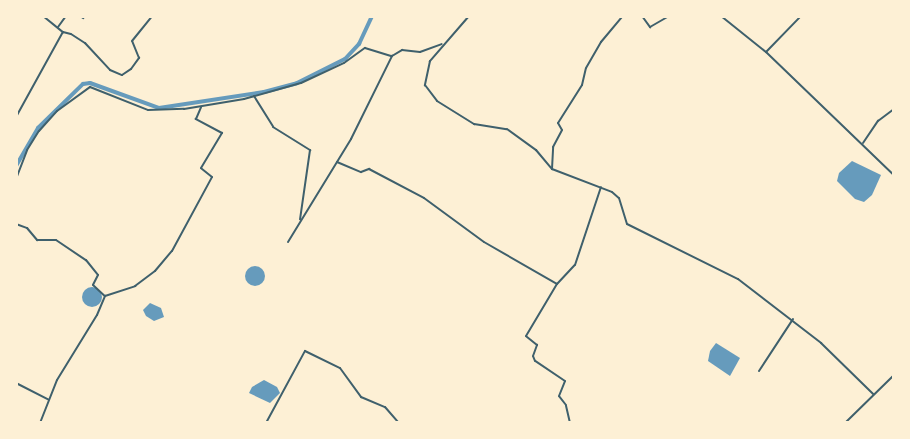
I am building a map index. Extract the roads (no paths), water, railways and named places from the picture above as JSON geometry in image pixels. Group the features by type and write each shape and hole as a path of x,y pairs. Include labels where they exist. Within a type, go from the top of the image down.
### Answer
{"street":[{"path":"43,16 64,32 72,34 85,43 110,70 122,75 132,69 138,58 132,41 152,16"},
{"path":"58,27 66,16"},
{"path":"469,16 442,44 430,61 425,85 437,101 474,124 507,129 536,150 552,169 601,187 619,198 628,224 689,257 724,270 792,320 873,394"},
{"path":"552,169 553,147 562,130 558,123 582,85 586,68 601,42 623,16"},
{"path":"642,16 650,27 669,16"},
{"path":"721,16 766,52 863,143 894,175"},
{"path":"766,52 801,16"},
{"path":"17,115 64,32"},
{"path":"288,242 337,162 392,56 402,50 420,52 442,44"},
{"path":"16,179 26,150 39,131 57,111 90,87 148,110 201,107 254,96 316,77 365,48 392,56"},
{"path":"254,96 273,127 310,150 300,221"},
{"path":"40,423 48,399 105,296 135,286 155,271 172,251 212,177 201,168 222,133 196,119 201,107"},
{"path":"863,143 878,121 894,109"},
{"path":"337,162 361,172 369,169 424,198 484,242 557,284"},
{"path":"570,423 566,405 559,396 565,380 535,361 533,356 537,345 526,336 557,284 575,265 601,187"},
{"path":"16,224 27,228 37,240 56,240 86,260 98,275 93,285 105,296"},
{"path":"759,371 792,320"},
{"path":"266,423 305,351 340,368 361,397 384,407 399,423"},
{"path":"845,423 894,375"},
{"path":"16,383 48,399"}],"water":[{"path":"852,161 881,175 872,195 864,202 855,199 837,181 839,173"},
{"path":"255,266 262,269 265,276 262,283 255,286 248,283 245,276 248,269"},
{"path":"92,287 99,290 102,297 99,304 92,307 85,304 82,297 85,290"},
{"path":"150,303 161,308 164,317 154,321 146,316 143,310"},
{"path":"716,343 740,358 730,376 708,361 710,351"},
{"path":"264,380 277,387 280,393 270,403 249,393 252,387"}],"waterway":[{"path":"16,166 38,128 83,84 90,83 159,108 264,92 297,83 345,59 359,44 372,16"}]}
